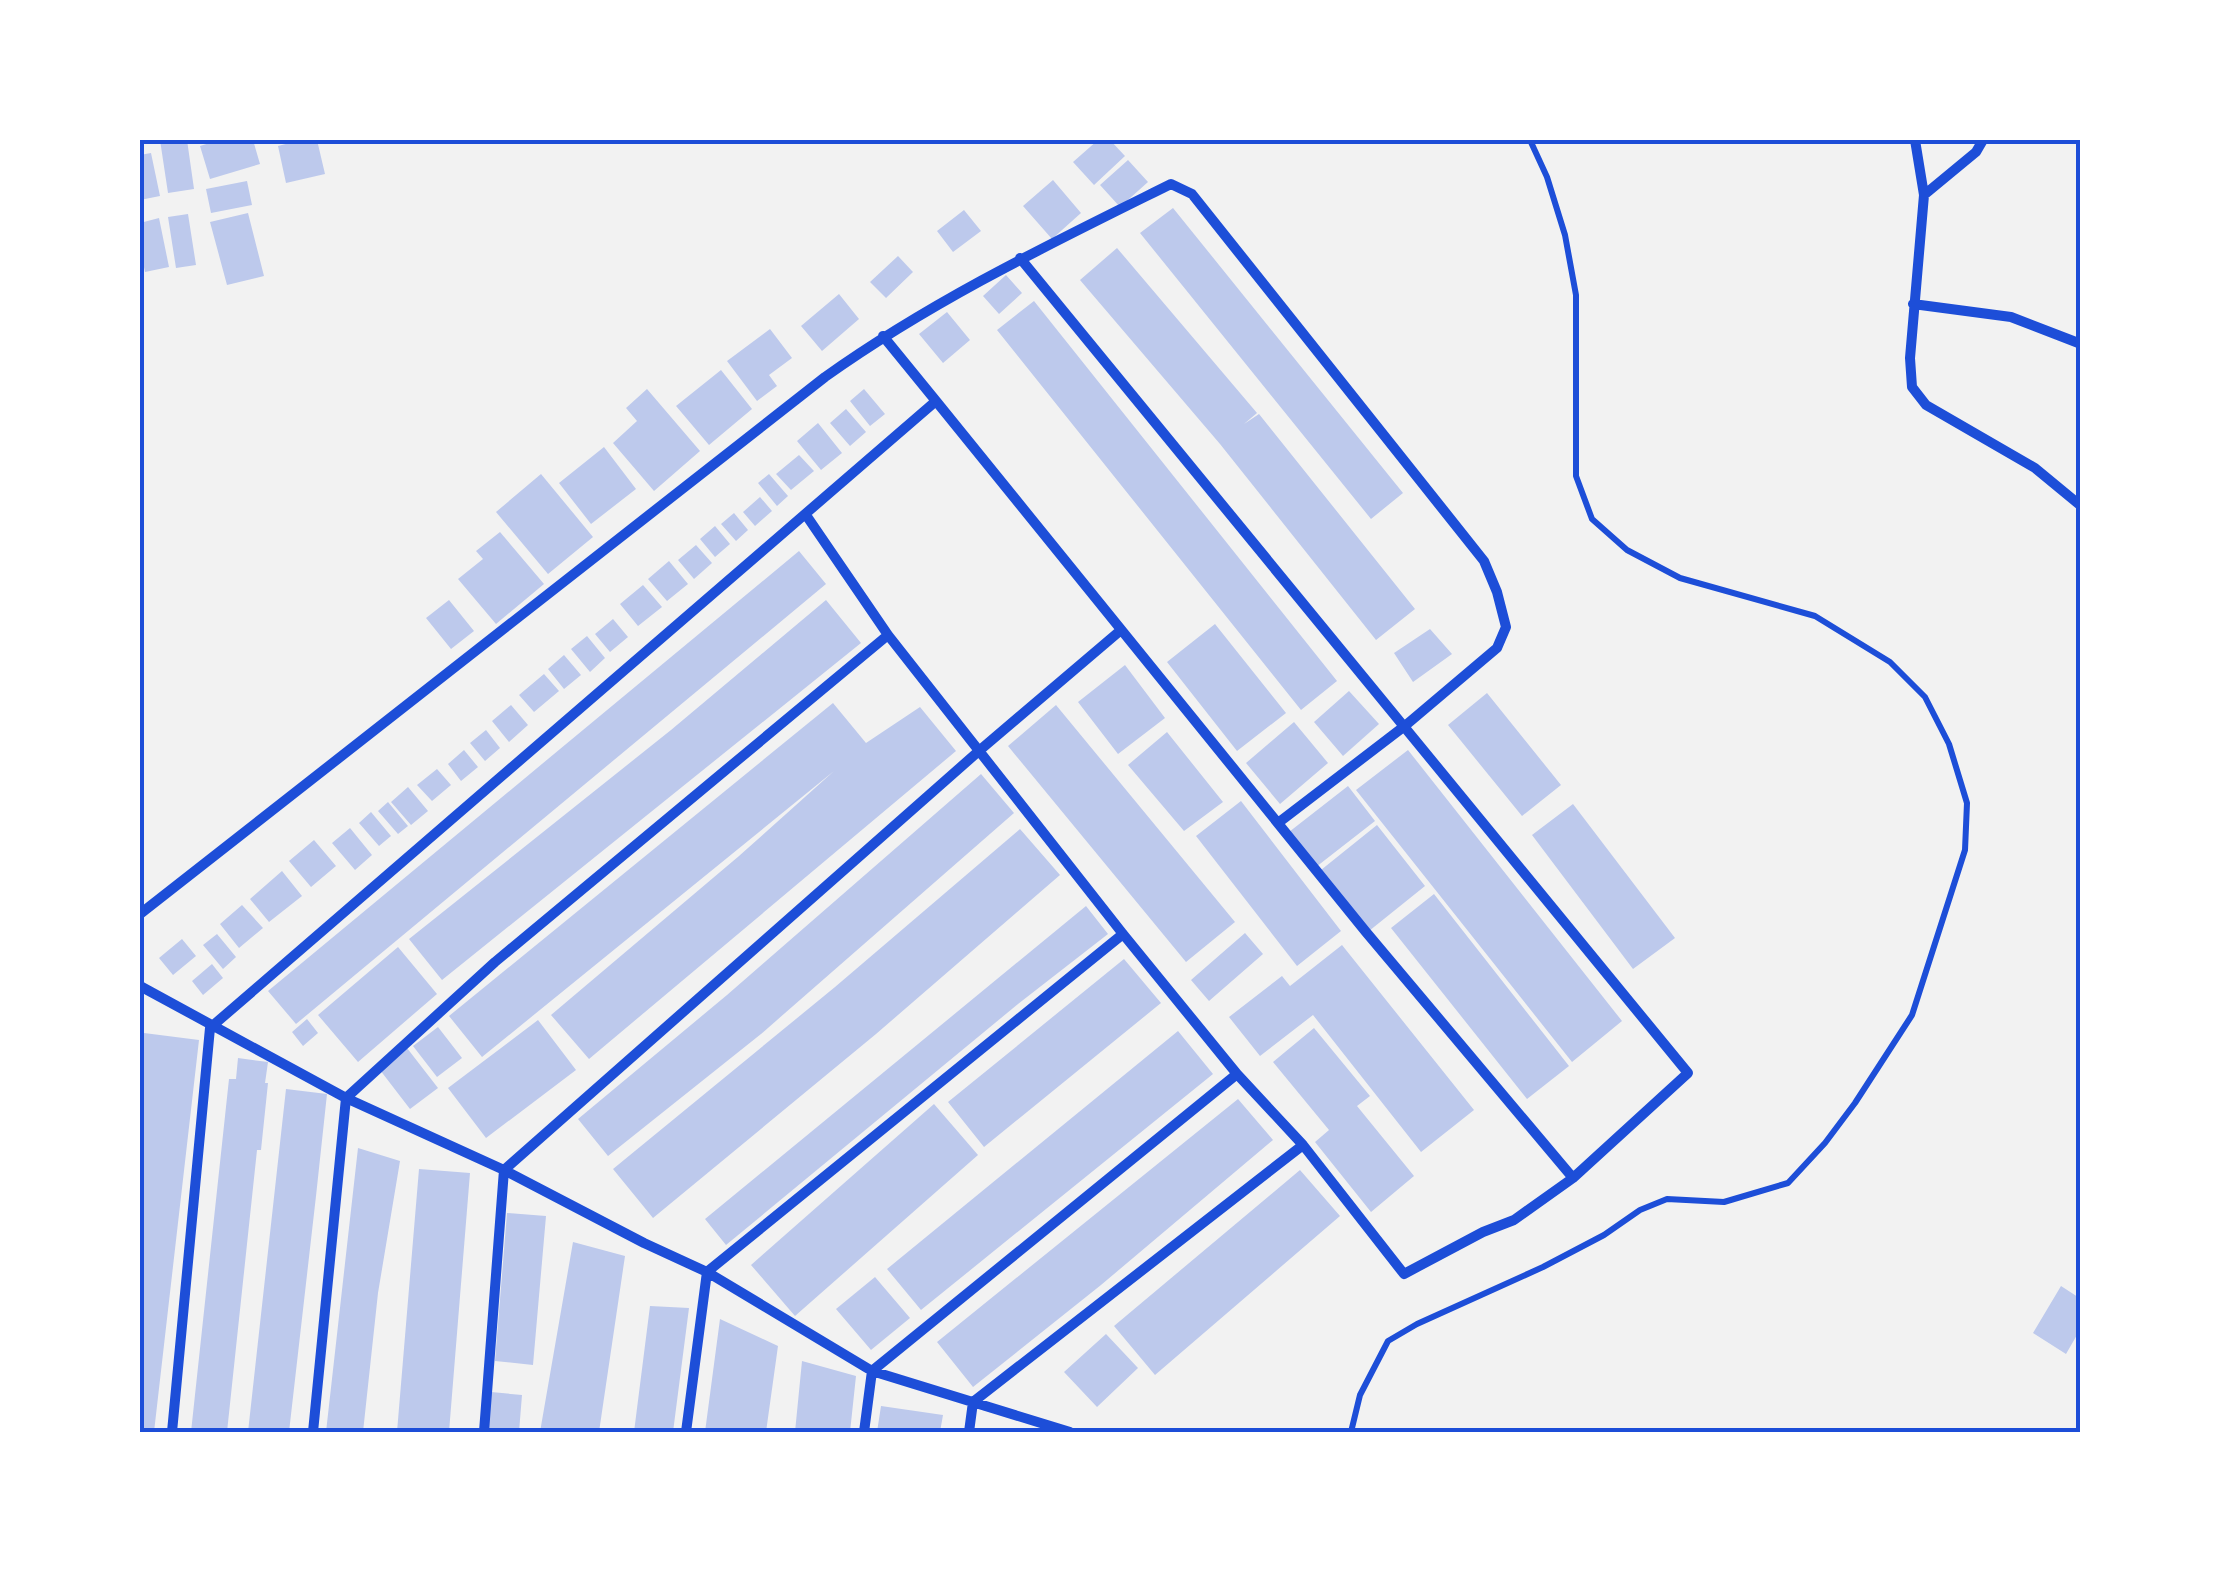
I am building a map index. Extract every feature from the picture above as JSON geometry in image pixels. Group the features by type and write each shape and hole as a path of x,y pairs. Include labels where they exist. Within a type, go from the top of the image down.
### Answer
{"street":[{"path":"1915,140 1924,196 1913,304 1912,387 1926,405 2036,468 2081,506"},
{"path":"1924,196 1976,152 1984,140"},
{"path":"140,914 825,377 883,336 1020,258 1171,184 1192,194 1484,561 1506,627 1497,648 1406,725 1278,823"},
{"path":"806,515 888,635 1123,934 1238,1074 1303,1145 1404,1274 1514,1220 1573,1178 1688,1073 1020,258"},
{"path":"1913,304 2011,318 2081,344"},
{"path":"883,336 1278,823 1573,1178"},
{"path":"172,1432 210,1028 936,401"},
{"path":"484,1432 504,1170 1121,630"},
{"path":"313,1432 346,1098 495,962 888,635"},
{"path":"686,1432 708,1272 1123,934"},
{"path":"140,986 210,1028 346,1098 504,1170 708,1272 872,1371 1070,1432"},
{"path":"864,1432 872,1371 1238,1074"},
{"path":"969,1432 973,1402 1303,1145"}],"path":[{"path":"1351,1432 1360,1395 1388,1341 1416,1324 1543,1267 1604,1235 1640,1210 1667,1199 1724,1202 1788,1182 1855,1103 1912,1015 1966,850 1967,803 1949,744 1925,697 1890,662 1815,616 1680,578 1627,550 1592,519 1576,476 1576,295 1565,235 1530,140"}],"building":[{"path":"160,140 187,140 194,189 168,193"},
{"path":"219,140 253,140 260,164 210,179 200,146"},
{"path":"317,140 325,174 286,183 278,146"},
{"path":"1098,140 1110,140 1125,156 1094,185 1073,162"},
{"path":"151,153 160,196 140,200 140,155"},
{"path":"1128,160 1148,182 1120,207 1100,185"},
{"path":"1053,180 1081,213 1052,239 1023,206"},
{"path":"247,181 252,205 211,213 206,189"},
{"path":"1173,208 1403,493 1371,519 1140,233"},
{"path":"964,210 981,231 953,252 937,231"},
{"path":"248,213 264,276 227,285 210,222"},
{"path":"188,214 196,265 176,268 168,217"},
{"path":"159,218 169,267 145,272 140,223"},
{"path":"1117,248 1257,413 1244,424 1259,414 1415,609 1376,640 1220,444 1080,280"},
{"path":"898,256 913,272 886,298 870,282"},
{"path":"1006,275 1022,293 999,314 983,296"},
{"path":"839,294 859,319 822,351 801,326"},
{"path":"1034,301 1337,681 1301,710 997,330"},
{"path":"947,312 970,340 943,363 919,334"},
{"path":"770,329 792,358 769,375 777,386 757,401 727,361"},
{"path":"721,370 752,409 709,445 676,406"},
{"path":"647,389 700,451 654,491 613,443 637,421 626,408"},
{"path":"864,389 885,414 870,426 850,401"},
{"path":"846,409 866,432 850,446 830,423"},
{"path":"818,423 842,453 821,470 797,441"},
{"path":"604,447 636,489 591,524 559,483"},
{"path":"799,455 814,471 791,490 776,474"},
{"path":"541,474 593,537 548,574 496,512"},
{"path":"769,474 788,496 777,506 758,483"},
{"path":"760,497 772,511 755,526 743,512"},
{"path":"734,513 748,530 736,541 721,524"},
{"path":"715,526 730,544 715,557 700,539"},
{"path":"500,532 544,584 496,624 458,579 483,559 476,551"},
{"path":"696,545 712,563 694,579 678,560"},
{"path":"799,551 826,584 296,1024 268,991"},
{"path":"669,561 688,584 667,601 648,579"},
{"path":"643,585 662,607 638,626 620,604"},
{"path":"449,600 474,631 451,649 426,618"},
{"path":"826,600 861,643 442,980 409,939 671,730"},
{"path":"613,619 628,637 610,652 595,634"},
{"path":"1215,624 1286,713 1237,751 1167,662"},
{"path":"1430,629 1452,654 1413,682 1394,653"},
{"path":"587,636 605,658 590,672 571,649"},
{"path":"564,655 581,675 564,689 548,669"},
{"path":"1125,665 1165,718 1118,754 1078,702"},
{"path":"544,674 559,691 534,712 519,695"},
{"path":"1349,691 1379,724 1343,756 1314,722"},
{"path":"1487,693 1561,785 1522,816 1448,725"},
{"path":"833,703 866,743 920,707 956,751 589,1059 551,1015 834,771 482,1057 449,1016"},
{"path":"511,705 528,725 509,742 492,721"},
{"path":"1056,705 1235,922 1186,962 1008,746"},
{"path":"1294,722 1328,763 1280,804 1246,763"},
{"path":"486,730 500,748 485,761 470,743"},
{"path":"1167,732 1223,802 1184,831 1128,765"},
{"path":"464,750 478,767 461,781 448,764"},
{"path":"1408,750 1622,1021 1572,1062 1356,790"},
{"path":"437,769 451,785 432,801 417,785"},
{"path":"981,774 1014,813 761,1034 608,1156 578,1119"},
{"path":"1348,786 1375,821 1316,867 1289,832"},
{"path":"408,787 428,811 411,825 391,802"},
{"path":"1241,801 1341,931 1297,966 1196,836"},
{"path":"388,802 408,826 398,834 378,811"},
{"path":"1573,804 1675,938 1633,969 1532,835"},
{"path":"371,812 391,836 379,846 359,823"},
{"path":"1377,825 1425,886 1369,931 1321,870"},
{"path":"350,828 372,855 355,870 332,843"},
{"path":"1020,829 1060,875 876,1034 653,1218 613,1169"},
{"path":"314,840 336,866 311,887 289,861"},
{"path":"282,871 302,896 269,922 250,899"},
{"path":"1434,894 1569,1066 1527,1099 1391,928"},
{"path":"242,905 263,928 239,948 220,924"},
{"path":"1086,906 1108,934 726,1245 705,1219"},
{"path":"1245,933 1263,954 1209,1001 1191,980"},
{"path":"217,934 236,957 223,969 203,945"},
{"path":"182,939 196,956 173,975 159,958"},
{"path":"1342,945 1474,1110 1421,1152 1313,1015 1260,1056 1229,1017 1282,976 1290,986"},
{"path":"398,947 437,994 358,1062 318,1015"},
{"path":"1124,959 1161,1003 984,1147 948,1102"},
{"path":"212,964 223,978 203,995 192,981"},
{"path":"307,1019 318,1033 303,1046 292,1032"},
{"path":"538,1020 576,1070 486,1138 448,1088"},
{"path":"438,1027 462,1058 437,1077 413,1046"},
{"path":"1314,1028 1370,1096 1357,1106 1414,1176 1371,1212 1315,1142 1329,1130 1273,1062"},
{"path":"1178,1031 1213,1074 921,1310 887,1269"},
{"path":"144,1033 199,1040 154,1432 140,1432 140,1068"},
{"path":"407,1048 438,1088 410,1109 380,1070"},
{"path":"238,1058 268,1062 268,1083 261,1150 257,1150 227,1432 191,1432 229,1079 236,1079"},
{"path":"286,1089 327,1094 316,1196 289,1432 248,1432"},
{"path":"1238,1099 1273,1140 973,1387 937,1342"},
{"path":"934,1104 978,1155 795,1316 751,1265"},
{"path":"358,1148 400,1161 378,1293 363,1432 326,1432"},
{"path":"419,1169 470,1173 449,1432 397,1432"},
{"path":"1300,1170 1340,1216 1155,1375 1114,1326"},
{"path":"507,1213 546,1216 533,1365 495,1361"},
{"path":"573,1242 625,1256 599,1432 540,1432"},
{"path":"875,1277 910,1318 871,1350 836,1309"},
{"path":"2061,1286 2081,1299 2081,1328 2066,1354 2033,1333"},
{"path":"650,1306 689,1308 673,1432 634,1432"},
{"path":"720,1319 778,1346 766,1432 705,1432"},
{"path":"1106,1334 1138,1368 1097,1407 1064,1372"},
{"path":"802,1361 856,1376 850,1432 795,1432"},
{"path":"491,1392 522,1395 519,1432 488,1432"},
{"path":"881,1406 943,1415 940,1432 877,1432"}]}
